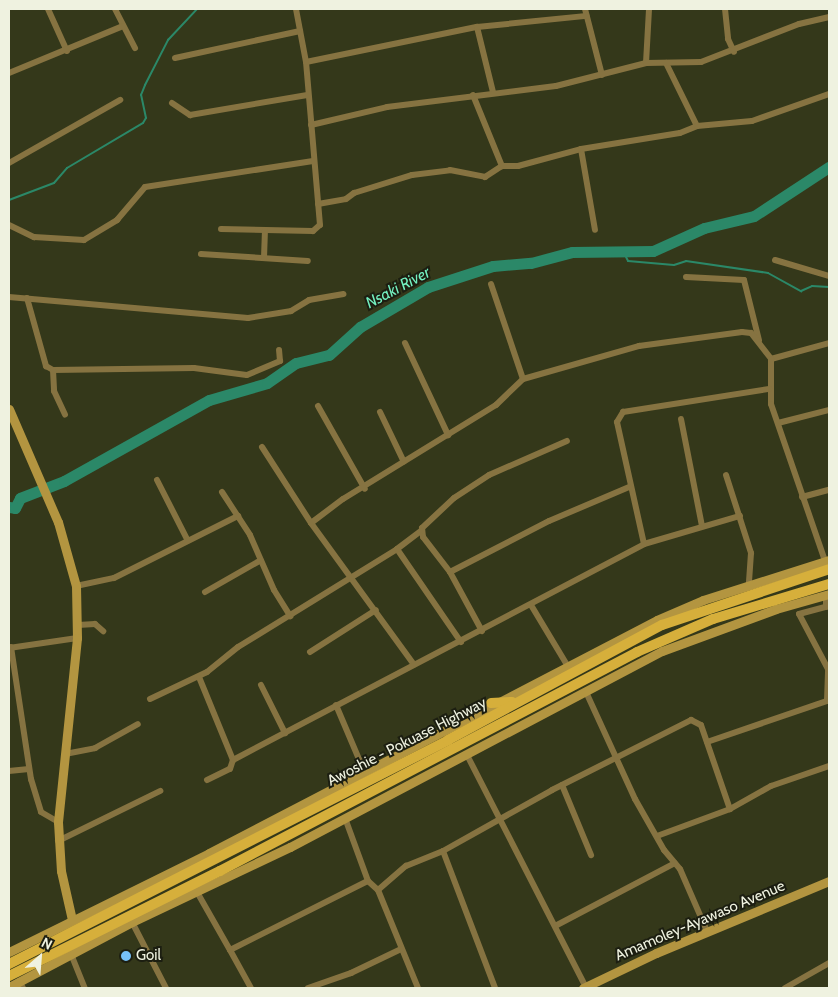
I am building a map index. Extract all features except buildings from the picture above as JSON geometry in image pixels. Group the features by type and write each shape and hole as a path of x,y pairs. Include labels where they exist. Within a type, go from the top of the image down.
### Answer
{"main road":[{"name":"Awoshie - Pokuase Highway","path":"9,964 662,625 796,579 828,564"},
{"path":"796,579 796,593"},
{"name":"Awoshie - Pokuase Highway","path":"9,976 195,888 636,652 713,620 829,584"},
{"path":"491,704 515,702"},
{"path":"183,898 195,888"}],"street":[{"path":"48,9 67,51"},
{"path":"115,9 135,48"},
{"path":"221,229 313,231 320,225 307,95 306,62 296,9"},
{"path":"646,63 649,9"},
{"path":"725,9 728,39 734,52"},
{"path":"311,126 387,107 493,92 556,86 646,63 701,62 734,52 766,36 827,17 822,9"},
{"path":"306,62 477,27 586,12 602,75"},
{"path":"9,73 67,51 124,26"},
{"path":"477,27 493,92"},
{"path":"175,58 300,30"},
{"path":"666,63 697,126"},
{"path":"318,204 346,200 354,193 412,175 460,170 485,177 502,166 518,166 581,149 680,133 697,126 752,121 829,94"},
{"path":"172,104 190,115 307,95"},
{"path":"473,95 502,166"},
{"path":"9,162 120,100"},
{"path":"581,149 596,230"},
{"path":"9,225 34,237 84,240 117,220 145,187 313,160"},
{"path":"264,258 265,230"},
{"path":"201,254 308,261"},
{"path":"774,260 829,276"},
{"path":"686,277 744,280 759,341"},
{"path":"491,284 523,379"},
{"path":"9,297 248,318 291,311 309,300 343,294"},
{"path":"27,298 46,366 53,370 194,368 247,375 280,361 279,350"},
{"path":"9,952 657,620 749,584 828,564 802,497 778,422 769,389 774,378 771,359 752,333 697,335 605,353 523,379 496,405 404,462 365,489 343,499 311,523"},
{"path":"405,343 448,435"},
{"path":"771,359 829,343"},
{"path":"53,370 54,391 65,415"},
{"path":"644,544 616,422 623,412 769,389"},
{"path":"318,406 365,489"},
{"path":"9,409 69,553 76,586 78,625 58,822 58,841 72,920"},
{"path":"778,422 829,410"},
{"path":"380,412 404,462"},
{"path":"681,419 702,526"},
{"path":"150,699 199,677 238,647 290,616 349,577 397,550 421,531 427,521 454,498 489,475 567,440"},
{"path":"262,447 311,523 349,577 376,610 414,665"},
{"path":"726,475 752,553 749,584"},
{"path":"157,480 188,541"},
{"path":"450,572 499,545 630,487"},
{"path":"802,497 829,490"},
{"path":"222,492 238,516 290,616"},
{"path":"76,586 114,578 238,516"},
{"path":"233,760 482,631 644,544 740,516"},
{"path":"421,531 450,572 482,631"},
{"path":"397,550 461,642"},
{"path":"205,592 261,560"},
{"path":"251,988 195,888 345,818 662,651 776,609 827,594 826,607 799,614 828,669 827,701 707,742"},
{"path":"531,605 567,665"},
{"path":"310,652 376,610"},
{"path":"78,625 95,624 103,632"},
{"path":"58,822 41,812 29,769 10,648 77,638"},
{"path":"199,677 233,760 230,769 207,780"},
{"path":"261,685 285,733"},
{"path":"586,692 615,758 656,836 675,863 707,932"},
{"path":"336,705 364,771"},
{"path":"378,890 406,866 443,852 562,785 690,720 701,725 730,809"},
{"path":"65,754 96,748 138,724"},
{"path":"468,754 557,925 585,988"},
{"path":"656,836 730,809 771,786 829,766"},
{"path":"9,771 29,769"},
{"path":"562,785 591,855"},
{"path":"58,841 160,791"},
{"path":"345,818 368,881 378,890 418,988"},
{"path":"443,852 495,988"},
{"path":"557,925 675,863"},
{"path":"230,950 368,881"},
{"name":"Amamoley-Ayawaso Avenue","path":"585,988 707,932 829,881"},
{"path":"9,987 21,985 71,954 183,898"},
{"path":"132,922 166,988"},
{"path":"308,988 351,973 401,949"},
{"path":"71,954 85,988"},
{"path":"785,988 829,964"}],"waterway":[{"path":"9,200 54,183 67,168 143,123 146,118 141,95 145,85 168,40 197,9"},
{"name":"Nsaki River","path":"9,507 15,508 20,498 64,481 209,400 267,383 296,363 329,355 360,327 428,287 493,266 531,263 572,252 653,251 704,228 754,216 829,167"},
{"path":"624,253 628,261 674,265 686,261 768,273 801,291 812,286 829,287"}],"place":[{"name":"Goil","path":"126,956"}]}
